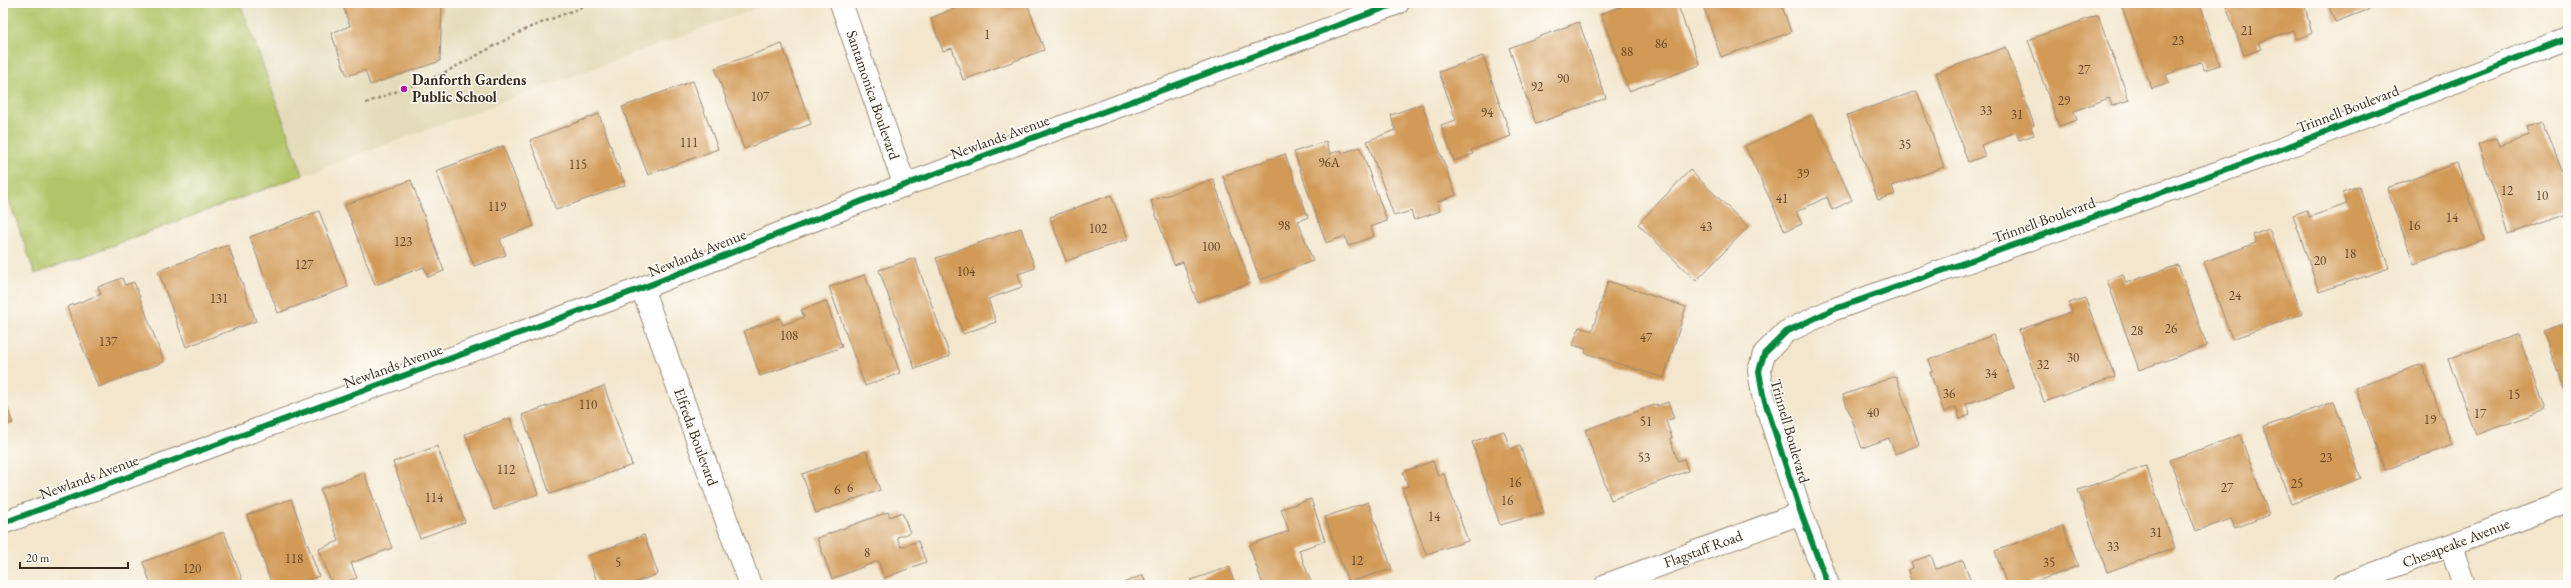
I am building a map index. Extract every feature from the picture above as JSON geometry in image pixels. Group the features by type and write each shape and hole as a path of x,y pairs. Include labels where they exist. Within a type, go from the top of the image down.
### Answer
{"street":[{"name":"Santamonica Boulevard","path":"841,3 906,186"},
{"name":"Newlands Avenue","path":"3,523 642,288 867,199 906,186 1398,3"},
{"name":"Trinnell Boulevard","path":"1828,585 1800,513 1763,395 1759,371 1764,354 1786,332 1832,310 2261,157 2568,38"},
{"name":"Elfreda Boulevard","path":"642,288 750,585"},
{"name":"Chesapeake Avenue","path":"2344,585 2568,501"},
{"name":"Flagstaff Road","path":"1606,585 1800,513"},
{"path":"2451,546 2464,585"}],"path":[{"path":"366,103 440,75 528,28 593,3"}],"shaded area":[{"name":"Danforth Gardens Public School","path":"240,3 771,3 303,175"}],"green space":[{"path":"3,3 240,3 303,175 35,274 3,183"}],"building":[{"path":"342,3 442,3 440,61 370,85 365,70 347,76 331,33 350,26"},
{"path":"968,3 1027,3 1044,50 963,80 952,48 943,51 931,18"},
{"path":"1630,3 1677,3 1700,65 1629,91 1601,14"},
{"path":"1702,3 1781,3 1791,32 1721,57"},
{"path":"2200,3 2220,65 2204,70 2201,62 2166,75 2169,83 2152,89 2121,4"},
{"path":"2225,3 2304,3 2312,34 2296,39 2293,30 2258,42 2261,49 2244,55"},
{"path":"2328,3 2387,3 2335,22"},
{"path":"2098,15 2129,100 2112,106 2109,98 2074,111 2077,120 2059,126 2028,40"},
{"path":"1579,22 1606,98 1536,124 1509,48"},
{"path":"782,44 811,124 744,149 715,68"},
{"path":"2006,47 2034,125 2031,127 2034,135 2019,140 2016,132 1981,145 1985,156 1968,162 1936,73"},
{"path":"1483,56 1511,136 1471,150 1473,154 1454,161 1441,125 1456,120 1439,72"},
{"path":"693,81 718,149 648,175 622,107"},
{"path":"1917,91 1944,167 1892,186 1895,194 1878,200 1847,115"},
{"path":"1422,104 1456,195 1437,202 1440,211 1414,220 1411,211 1394,216 1367,141 1395,130 1391,115"},
{"path":"599,114 625,185 556,210 530,140"},
{"path":"1812,115 1852,200 1832,210 1827,197 1796,212 1802,224 1785,231 1745,146"},
{"path":"2543,122 2568,186 2568,213 2509,234 2478,144 2496,138 2499,146 2529,135 2526,127"},
{"path":"1326,141 1330,154 1341,150 1342,153 1360,147 1387,221 1371,227 1374,236 1348,246 1345,236 1326,243 1294,152"},
{"path":"503,146 534,226 500,239 506,255 474,266 436,171"},
{"path":"1285,154 1308,217 1298,221 1313,261 1260,280 1223,176"},
{"path":"2457,163 2484,239 2414,264 2387,188"},
{"path":"1690,170 1748,227 1696,281 1638,224"},
{"path":"1213,179 1250,283 1197,302 1183,262 1174,265 1151,201"},
{"path":"411,180 444,271 428,277 424,267 375,285 345,205"},
{"path":"2359,186 2389,268 2319,292 2293,215 2307,210 2309,217 2347,204 2342,192"},
{"path":"1111,195 1128,239 1066,261 1050,217"},
{"path":"319,211 348,287 278,313 250,237"},
{"path":"1021,228 1035,268 1018,274 1022,287 988,299 996,322 963,334 936,258"},
{"path":"2269,229 2302,314 2232,339 2204,262 2256,243 2253,235"},
{"path":"228,245 256,321 186,347 158,271"},
{"path":"915,258 950,356 915,369 879,270"},
{"path":"2178,265 2207,346 2139,370 2107,280 2123,274 2126,283"},
{"path":"865,275 900,373 865,386 829,287"},
{"path":"122,278 125,285 134,282 164,362 98,387 67,307 101,294 98,287"},
{"path":"1608,281 1686,307 1664,378 1585,353 1586,349 1573,345 1579,327 1592,331"},
{"path":"2085,298 2115,377 2044,402 2019,330 2072,312 2069,303"},
{"path":"826,301 842,347 760,376 744,331 780,318 783,325 804,317 801,310"},
{"path":"2568,322 2568,401 2543,331"},
{"path":"2518,334 2546,410 2476,435 2448,359"},
{"path":"1993,335 2014,388 1966,404 1970,415 1960,419 1956,407 1944,412 1930,372 1933,371 1929,360"},
{"path":"2422,364 2452,445 2385,470 2355,388"},
{"path":"1896,376 1919,445 1895,454 1889,438 1862,448 1843,395"},
{"path":"604,386 632,465 550,494 522,415"},
{"path":"3,397 13,423 3,426"},
{"path":"1668,402 1674,418 1666,421 1672,438 1670,439 1678,461 1684,459 1688,471 1611,500 1585,430 1657,404 1657,406"},
{"path":"2334,402 2361,478 2291,504 2263,427"},
{"path":"510,418 538,494 494,510 465,434"},
{"path":"1504,431 1510,449 1520,446 1544,513 1500,525 1472,442"},
{"path":"2240,435 2269,515 2235,528 2231,519 2196,531 2170,460"},
{"path":"437,446 465,522 420,538 393,462"},
{"path":"866,451 880,490 816,513 802,474"},
{"path":"1433,461 1438,476 1444,474 1468,541 1426,554 1402,488 1408,486 1403,472"},
{"path":"2146,466 2175,548 2107,572 2078,490"},
{"path":"364,473 392,548 351,563 357,578 332,585 319,549 339,541 320,489"},
{"path":"291,499 319,576 293,585 272,585 247,515"},
{"path":"1311,499 1325,541 1299,550 1312,585 1263,585 1249,545 1289,531 1281,509"},
{"path":"1368,502 1392,569 1348,582 1325,517"},
{"path":"888,512 890,517 902,512 910,533 897,537 901,547 918,541 926,562 884,578 878,561 832,579 817,538"},
{"path":"2063,526 2078,566 2027,585 2007,585 1995,551"},
{"path":"224,532 243,582 235,585 151,585 143,562"},
{"path":"644,535 658,574 628,585 598,585 588,556"},
{"path":"1931,555 1936,569 1963,560 1972,585 1912,585 1908,570 1913,568 1911,562"},
{"path":"1229,567 1235,585 1192,585 1191,580"},
{"path":"1143,575 1146,585 1123,585 1123,583"}],"cycle path":[{"path":"3,523 642,288 867,199 1398,3"},
{"path":"1828,585 1801,513 1763,395 1759,371 1764,354 1786,332 1832,310 2261,157 2568,38"}],"place":[{"name":"Danforth Gardens Public School","path":"404,89"}]}
